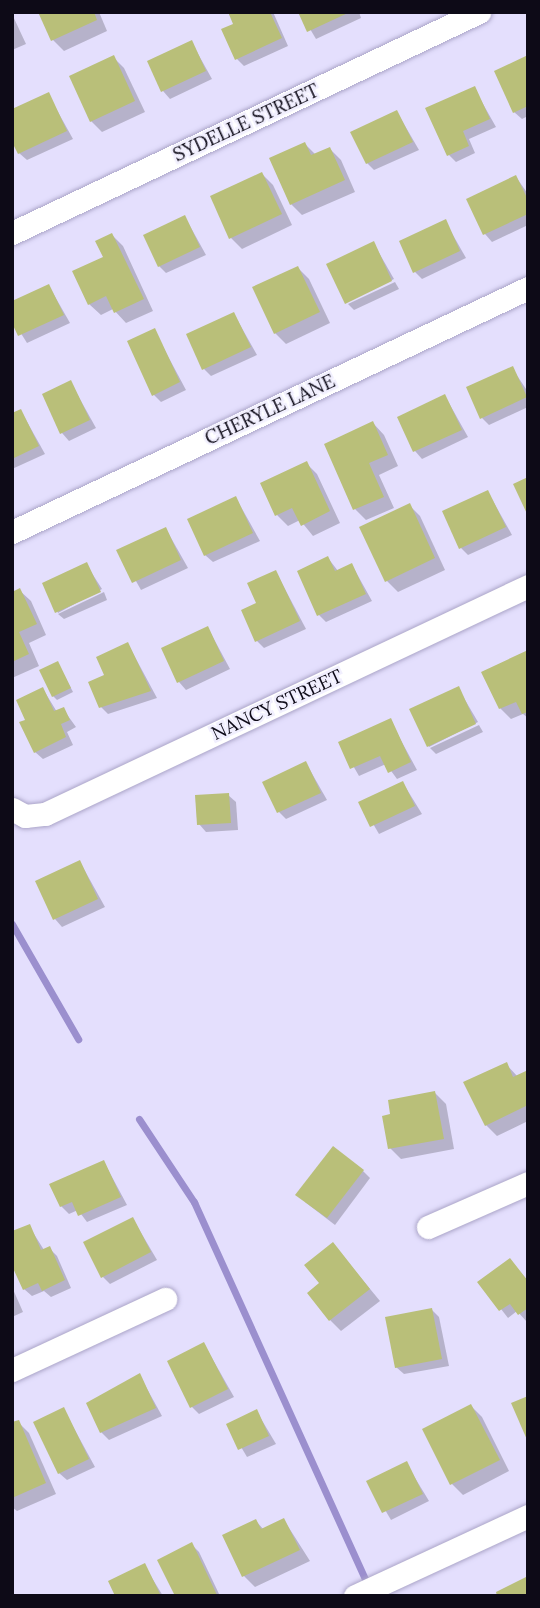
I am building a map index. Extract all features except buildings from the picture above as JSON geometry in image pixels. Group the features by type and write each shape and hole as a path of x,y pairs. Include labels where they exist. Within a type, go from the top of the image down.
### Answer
{"street":[{"name":"SYDELLE STREET","path":"12,233 479,12"},
{"name":"CHERYLE LANE","path":"12,532 528,288"},
{"name":"NANCY STREET","path":"19,812 45,814 528,586"},
{"path":"428,1227 528,1183"},
{"path":"12,1370 166,1299"},
{"path":"355,1596 528,1516"}],"waterway":[{"path":"12,924 78,1039"},
{"path":"139,1119 194,1202 368,1586"}]}
